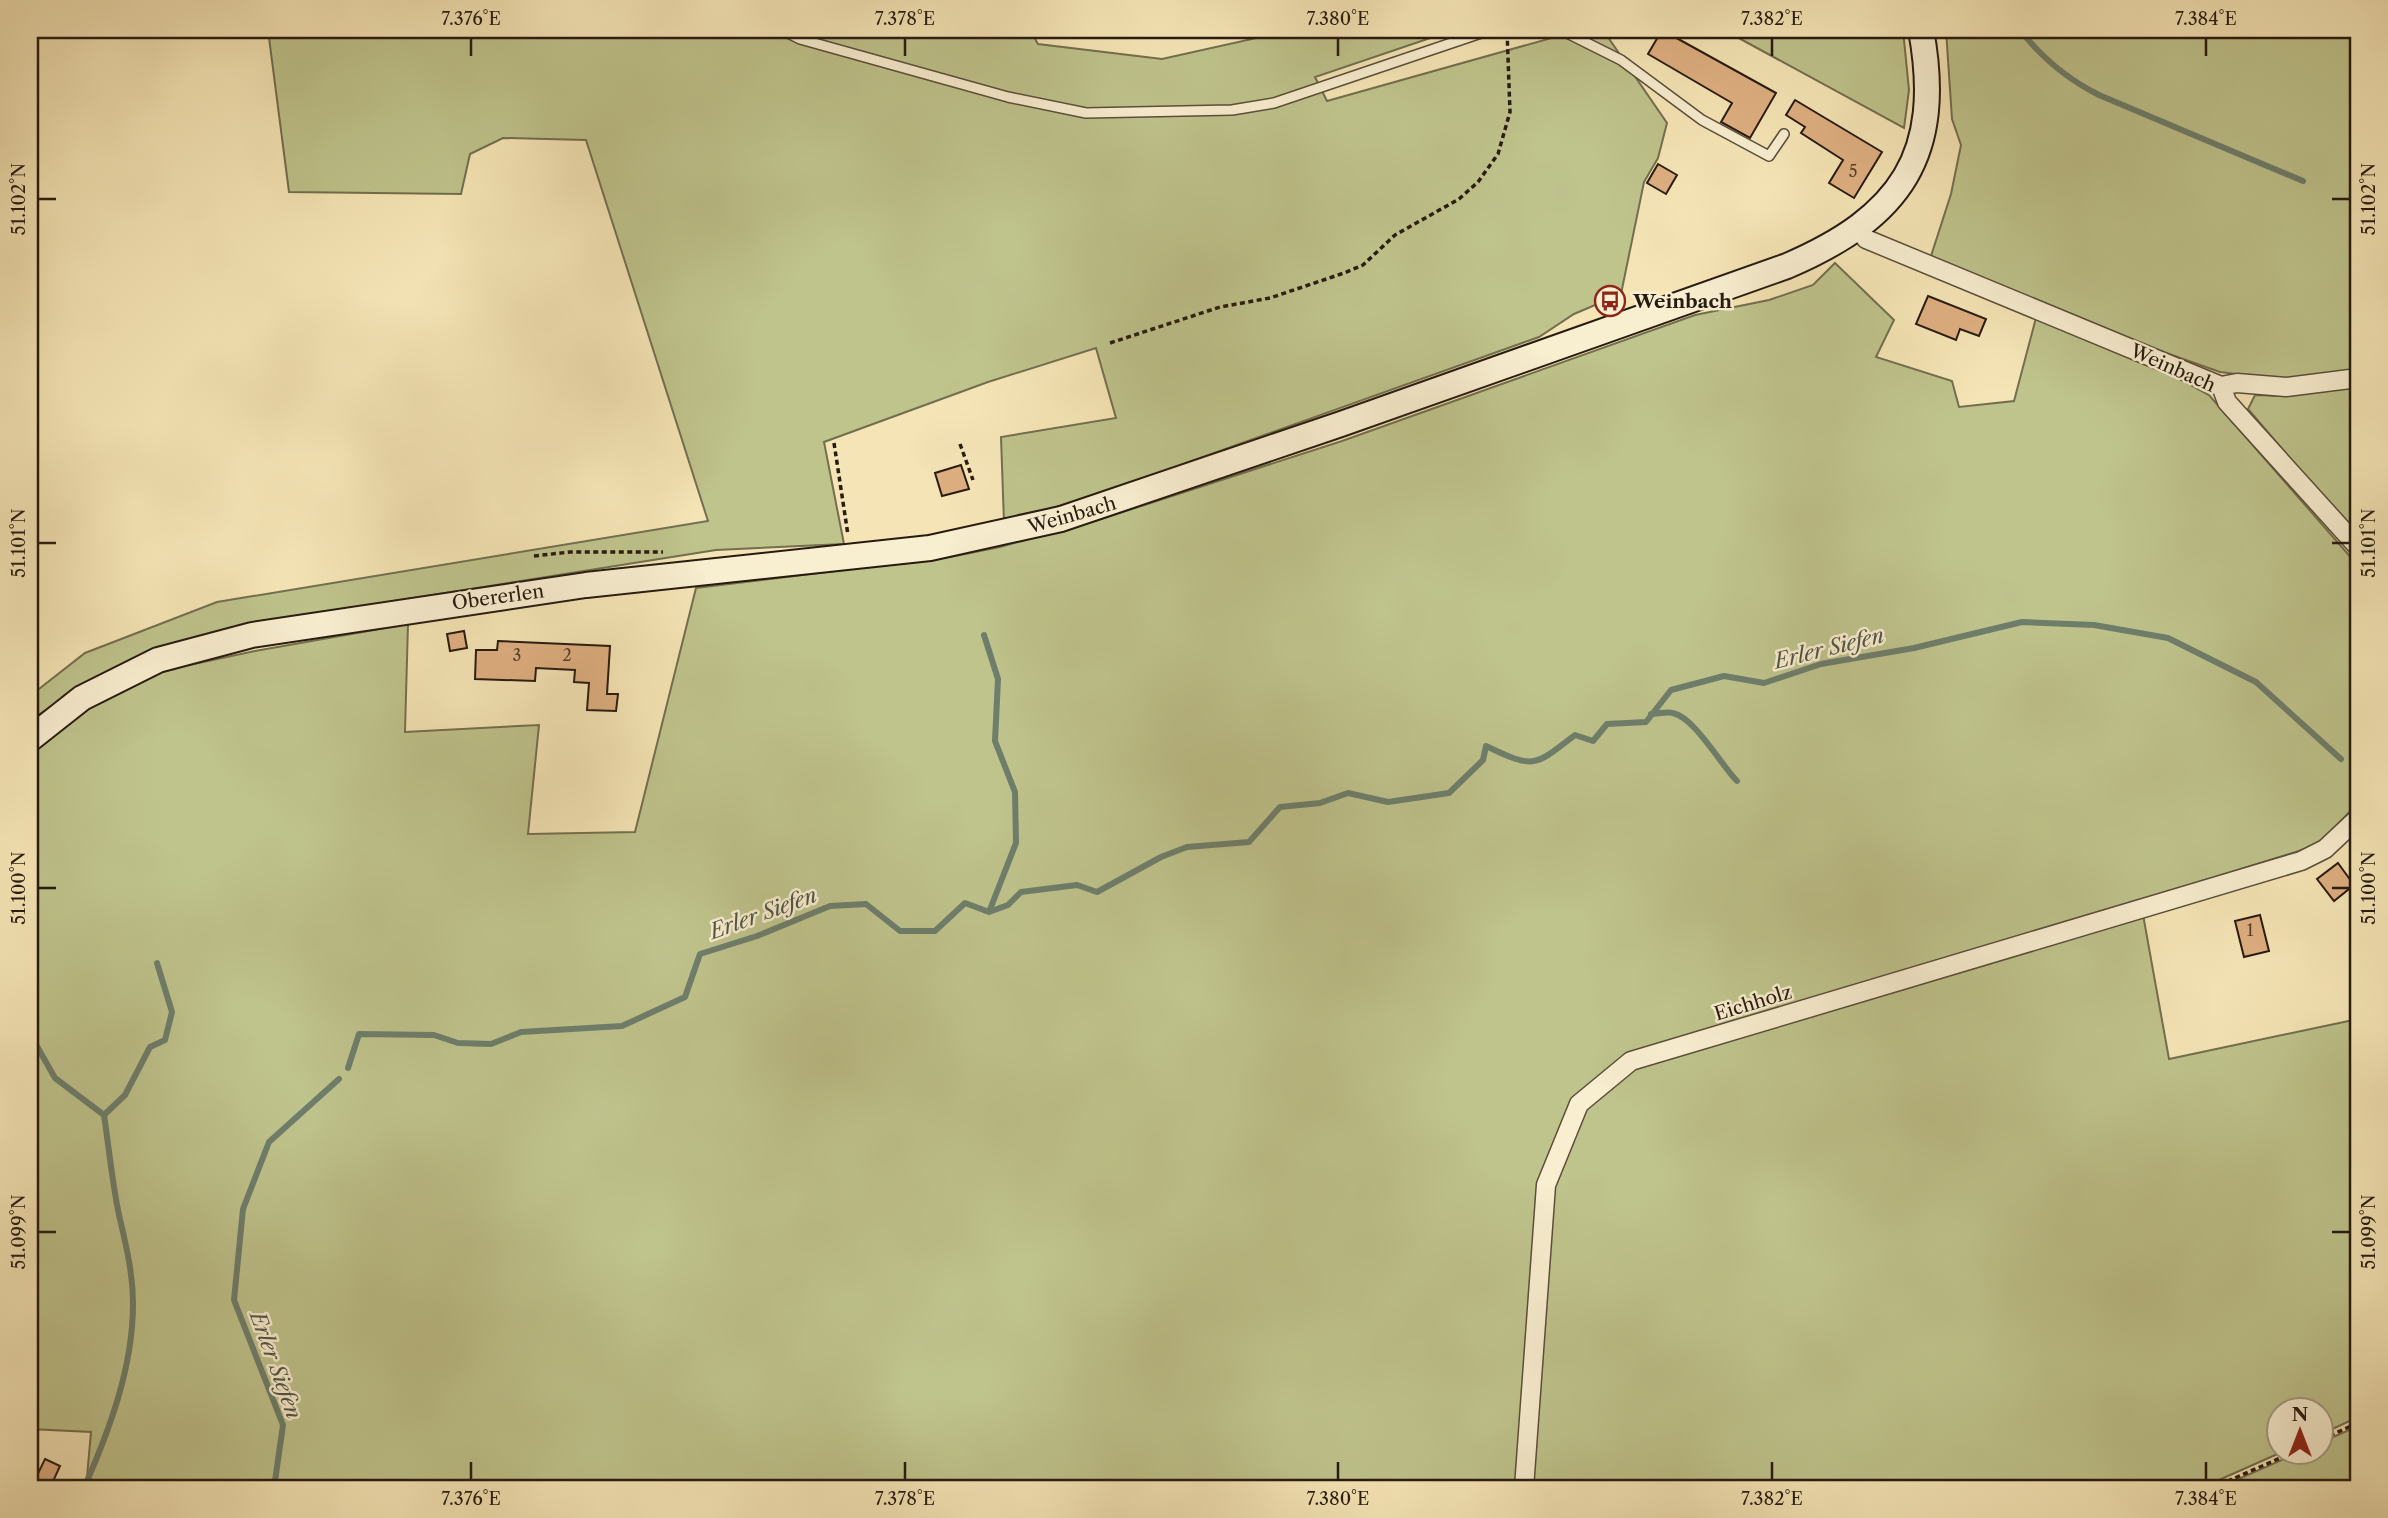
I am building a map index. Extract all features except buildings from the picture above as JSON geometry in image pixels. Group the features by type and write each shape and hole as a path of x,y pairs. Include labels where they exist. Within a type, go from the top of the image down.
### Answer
{"main road":[{"name":"Weinbach","path":"992,537 1125,499 1787,266 1840,241 1858,228 1900,187 1913,164 1925,130 1929,88 1921,30"},
{"name":"Obererlen","path":"30,739 82,698 158,660 252,635 484,599 679,573 852,558 992,537"}],"street":[{"name":"Weinbach","path":"1858,228 1866,239 2221,386 2227,402 2358,547"},
{"path":"2221,386 2237,383 2286,387 2358,377"},
{"name":"Eichholz","path":"1524,1488 1546,1185 1579,1104 1631,1061 2301,861 2325,849 2358,818"}],"lane":[{"path":"782,30 800,39 1008,97 1086,113 1232,110 1274,103 1490,30"},
{"path":"1561,30 1621,60 1702,120 1769,156 1784,134"}],"path":[{"path":"1110,343 1220,307 1270,298 1344,273 1363,265 1395,235 1459,199 1478,182 1498,154 1510,112 1507,30"},
{"path":"834,443 852,558"},
{"path":"960,444 973,480"},
{"path":"534,556 649,550 668,553 677,559 679,573"},
{"path":"2336,1433 2358,1423"},
{"path":"2212,1488 2266,1464"}],"green space":[{"path":"268,30 1030,30 1038,44 1162,59 1292,30 1454,30 1315,77 1327,101 1580,30 1603,30 1667,123 1658,158 1644,182 1621,294 1574,314 1539,337 1102,493 1004,523 1001,437 1116,418 1096,348 988,382 824,442 844,544 716,550 249,624 81,688 30,720 30,696 85,653 217,602 708,521 586,140 503,138 470,154 461,194 289,192"},
{"path":"1724,30 1903,30 1909,90 1904,128"},
{"path":"1946,30 2358,30 2358,372 2284,380 2220,372 2044,310 1931,256 1951,194 1961,145 1952,119"},
{"path":"1835,263 1894,320 1876,357 1952,381 1959,407 2014,401 2037,314 2131,352 2209,395 2354,561 2358,571 2358,803 2318,845 1629,1059 1555,1145 1521,1488 86,1488 91,1432 30,1429 30,747 80,708 156,672 255,651 408,624 405,732 539,725 528,834 635,832 696,588 950,557 1000,547 1095,521 1342,441 1695,315 1769,300 1813,285"},
{"path":"2358,383 2358,538 2248,409 2255,395 2283,396"},
{"path":"2142,909 2169,1059 2358,1019 2358,1417 2336,1427 2336,1396 2266,1396 2266,1459 2201,1488 1527,1488 1550,1185 1583,1108 1633,1065"},
{"path":"2358,1426 2358,1488 2218,1488 2268,1466 2336,1466 2336,1436"}],"waterway":[{"path":"2020,30 2056,67 2099,95 2303,181"},
{"name":"Erler Siefen","path":"348,1068 359,1034 434,1035 458,1043 491,1044 521,1032 622,1026 685,997 700,954 757,936 830,906 866,904 900,931 935,931 965,903 989,912 1008,905 1021,892 1077,885 1097,892 1161,857 1187,847 1249,842 1280,807 1320,803 1348,793 1388,802 1449,793 1483,760 1486,746 1524,761 1541,759 1575,735 1593,741 1607,724 1646,722 1671,690 1724,676 1764,683 1821,664 1914,648 2022,622 2094,625 2168,638 2256,682 2341,759"},
{"path":"984,635 998,679 995,741 1015,792 1016,843 989,912"},
{"path":"1651,714 1671,712 1690,723 1737,781"},
{"path":"84,1488 118,1399 132,1328 133,1293 130,1270 114,1190 104,1115 125,1095 150,1047 165,1040 172,1012 157,963"},
{"path":"30,1034 55,1078 104,1115"},
{"name":"Erler Siefen","path":"274,1488 283,1425 234,1300 243,1209 269,1142 339,1079"}],"place":[{"name":"Weinbach","path":"1610,301"}]}
